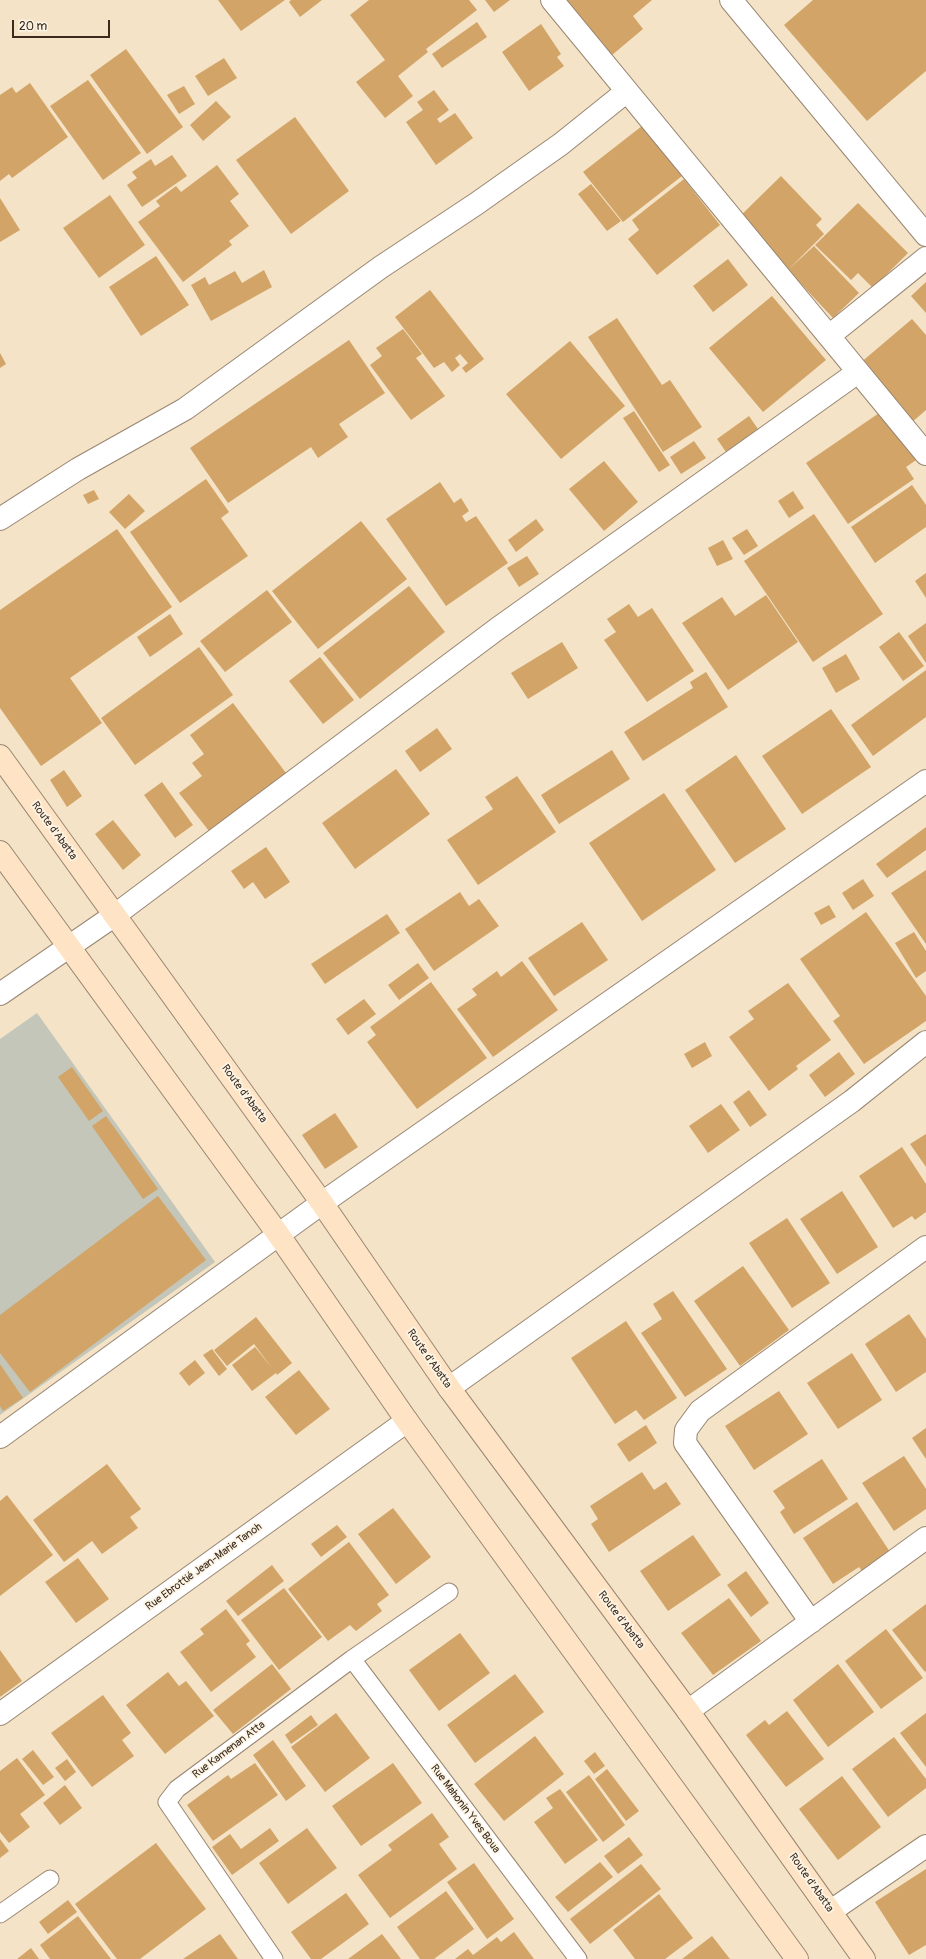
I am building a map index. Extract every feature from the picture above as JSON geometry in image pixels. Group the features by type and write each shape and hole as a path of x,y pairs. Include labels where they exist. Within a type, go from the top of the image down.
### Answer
{"street":[{"path":"552,0 926,454"},
{"path":"731,0 926,235"},
{"path":"0,519 78,469 185,409 381,267 476,204 561,144 627,91"},
{"path":"829,336 926,258"},
{"path":"0,994 115,915 497,630 858,372"},
{"name":"Route d'Abatta","path":"0,756 322,1203 449,1388 688,1711 864,1959"},
{"path":"0,1437 278,1234 926,781"},
{"path":"0,852 67,947 278,1234 407,1421 797,1959"},
{"path":"449,1388 852,1101 926,1042"},
{"path":"811,1622 686,1443 686,1430 700,1411 926,1247"},
{"name":"Rue Ebrottié Jean-Marie Tanoh","path":"0,1714 407,1421"},
{"path":"688,1711 926,1538"},
{"path":"831,1911 926,1846"}],"lane":[{"name":"Rue Kamenan Atta","path":"274,1959 168,1802 177,1789 352,1659 449,1592"},
{"name":"Rue Mahonin Yves Boua","path":"352,1659 578,1959"},
{"path":"0,1914 50,1879"}],"shaded area":[{"path":"37,1013 215,1262 0,1415 0,1039"}],"building":[{"path":"218,0 285,0 241,31"},
{"path":"291,0 322,0 300,17 289,2"},
{"path":"369,0 469,0 477,10 426,49 428,52 398,76 413,96 385,118 356,82 385,60 350,15"},
{"path":"485,0 510,0 494,12"},
{"path":"562,0 652,0 633,16 643,29 599,66"},
{"path":"813,0 926,0 926,71 867,121 784,25"},
{"path":"477,22 487,37 442,68 432,54"},
{"path":"541,24 561,54 557,57 564,66 529,91 502,52"},
{"path":"126,49 183,127 147,154 90,75"},
{"path":"224,58 237,78 208,96 195,76"},
{"path":"88,80 141,153 103,180 50,106"},
{"path":"30,83 68,137 12,178 9,174 0,181 0,95 12,87 16,93"},
{"path":"184,86 195,104 179,114 167,95"},
{"path":"434,90 449,110 437,119 440,123 455,113 473,138 436,165 406,122 423,110 417,102"},
{"path":"216,101 231,117 203,141 190,125"},
{"path":"295,117 349,191 291,234 236,160"},
{"path":"642,126 682,176 623,222 583,172"},
{"path":"172,155 187,176 142,207 127,185 137,178 132,172 151,159 155,166"},
{"path":"217,165 239,194 230,201 249,226 229,241 232,245 183,282 138,222 160,206 156,201 176,186 181,192"},
{"path":"781,176 822,219 816,225 824,234 781,277 731,225"},
{"path":"684,179 720,225 657,275 628,239 639,230 632,220"},
{"path":"591,184 621,221 607,231 578,194"},
{"path":"110,195 145,245 99,278 63,228"},
{"path":"0,198 20,230 0,242"},
{"path":"858,203 908,253 873,288 858,273 851,280 815,245"},
{"path":"814,246 859,293 833,318 788,270"},
{"path":"156,256 189,305 141,336 109,287"},
{"path":"728,259 748,285 713,312 693,286"},
{"path":"264,270 272,287 211,321 191,285 205,277 209,285 235,271 242,283"},
{"path":"926,282 926,313 911,296"},
{"path":"430,290 484,359 466,373 462,368 468,363 460,354 455,358 460,365 452,372 444,362 434,368 395,317"},
{"path":"772,296 826,360 763,412 709,348"},
{"path":"617,318 662,385 670,380 702,427 663,452 588,337"},
{"path":"912,319 926,335 926,410 911,423 859,364"},
{"path":"403,329 422,354 416,358 445,396 411,420 370,365 382,356 376,348"},
{"path":"349,340 385,393 339,424 348,437 318,458 311,447 228,503 190,448"},
{"path":"570,341 625,406 561,459 506,394"},
{"path":"0,353 6,364 0,368"},
{"path":"885,409 919,458 906,467 914,479 848,524 806,463"},
{"path":"634,411 670,465 659,472 623,418"},
{"path":"749,416 758,429 726,452 717,439"},
{"path":"694,441 706,458 681,474 670,457"},
{"path":"604,461 638,502 604,531 569,489"},
{"path":"206,479 229,512 221,518 248,556 180,603 130,532"},
{"path":"440,482 454,503 461,498 469,511 462,516 466,522 476,516 508,563 446,606 386,519"},
{"path":"912,485 926,505 926,527 875,563 851,527"},
{"path":"94,490 99,499 88,504 83,495"},
{"path":"793,491 804,508 789,518 778,501"},
{"path":"129,494 145,511 125,529 109,512"},
{"path":"814,514 883,614 813,662 744,561"},
{"path":"536,519 544,530 516,552 508,540"},
{"path":"361,521 407,579 318,649 272,591"},
{"path":"117,529 172,607 70,678 102,723 41,766 0,708 0,610"},
{"path":"747,529 758,546 744,555 732,538"},
{"path":"723,540 733,559 717,566 708,548"},
{"path":"527,556 539,574 519,587 507,568"},
{"path":"926,573 926,598 915,581"},
{"path":"409,586 445,632 360,699 323,653"},
{"path":"267,590 292,622 225,672 200,641"},
{"path":"766,595 798,642 728,690 682,623 722,597 735,616"},
{"path":"629,604 638,617 652,608 694,671 647,702 604,640 616,632 607,619"},
{"path":"170,614 183,634 150,657 137,637"},
{"path":"926,623 926,663 908,636"},
{"path":"899,632 924,666 903,681 879,647"},
{"path":"562,642 578,668 528,699 511,673"},
{"path":"199,647 233,695 135,765 101,718"},
{"path":"846,654 860,679 836,693 822,668"},
{"path":"320,657 354,700 323,724 289,681"},
{"path":"926,670 926,717 873,756 851,725"},
{"path":"706,672 728,707 643,761 624,732 693,688 690,682"},
{"path":"233,703 286,773 209,831 179,793 202,776 192,763 204,754 190,735"},
{"path":"831,709 871,767 802,814 762,756"},
{"path":"437,728 452,749 420,772 405,751"},
{"path":"612,750 630,779 559,824 541,795"},
{"path":"736,755 786,829 735,863 685,790"},
{"path":"396,769 430,814 355,869 322,823"},
{"path":"64,770 82,796 67,807 50,780"},
{"path":"517,776 556,832 478,885 447,840 493,809 485,797"},
{"path":"162,782 193,825 175,838 144,795"},
{"path":"664,793 716,870 642,921 589,843"},
{"path":"113,820 141,855 123,870 95,834"},
{"path":"926,827 926,850 887,878 876,864"},
{"path":"266,847 290,882 265,899 253,882 244,889 231,871"},
{"path":"926,870 926,944 891,893"},
{"path":"863,879 874,896 853,910 842,893"},
{"path":"460,892 469,906 479,899 499,926 434,971 405,929"},
{"path":"829,905 836,917 821,925 814,913"},
{"path":"866,912 926,996 926,1021 864,1064 833,1021 840,1016 800,959"},
{"path":"387,914 400,933 325,984 311,964"},
{"path":"582,922 608,960 554,996 528,958"},
{"path":"914,932 926,951 926,971 916,978 895,943"},
{"path":"522,961 558,1010 493,1057 457,1009 477,995 472,989 497,971 501,977"},
{"path":"418,963 429,978 399,1000 388,985"},
{"path":"431,982 487,1058 417,1109 367,1042 376,1035 370,1027"},
{"path":"788,983 831,1040 796,1066 798,1069 769,1091 729,1037 754,1019 748,1011"},
{"path":"364,999 376,1014 348,1035 336,1019"},
{"path":"705,1042 712,1056 692,1068 684,1054"},
{"path":"839,1052 855,1074 825,1097 809,1075"},
{"path":"72,1067 103,1111 89,1121 58,1077"},
{"path":"749,1090 767,1115 750,1127 733,1102"},
{"path":"721,1104 740,1130 708,1153 689,1126"},
{"path":"335,1113 358,1147 325,1169 302,1135"},
{"path":"106,1116 158,1189 143,1199 92,1126"},
{"path":"926,1134 926,1167 910,1144"},
{"path":"902,1147 926,1184 926,1212 915,1220 912,1216 893,1228 859,1176"},
{"path":"842,1191 878,1247 837,1274 800,1219"},
{"path":"158,1196 206,1260 30,1392 0,1353 0,1315"},
{"path":"787,1218 830,1283 792,1308 749,1243"},
{"path":"743,1266 789,1330 740,1366 694,1301"},
{"path":"673,1291 727,1369 685,1397 641,1333 662,1319 653,1304"},
{"path":"909,1314 926,1339 926,1372 896,1392 865,1344"},
{"path":"256,1317 292,1363 277,1375 276,1373 252,1391 232,1365 255,1347 272,1368 254,1344 227,1366 214,1350"},
{"path":"626,1321 677,1398 644,1420 636,1410 615,1424 571,1358"},
{"path":"212,1349 227,1369 219,1376 203,1355"},
{"path":"852,1353 882,1400 838,1429 807,1383"},
{"path":"195,1360 205,1373 189,1386 179,1373"},
{"path":"0,1364 23,1398 3,1411 0,1406"},
{"path":"299,1370 330,1409 296,1435 265,1397"},
{"path":"779,1391 808,1434 754,1470 725,1426"},
{"path":"646,1425 657,1443 629,1462 617,1444"},
{"path":"926,1428 926,1459 912,1438"},
{"path":"904,1456 926,1489 926,1509 894,1531 862,1483"},
{"path":"822,1459 848,1499 794,1534 780,1512 785,1508 773,1491"},
{"path":"107,1464 141,1509 130,1517 138,1528 102,1554 92,1541 64,1562 33,1520"},
{"path":"642,1472 654,1490 666,1482 681,1504 609,1552 591,1524 598,1519 590,1506"},
{"path":"7,1495 53,1555 0,1596 0,1501"},
{"path":"857,1502 890,1552 862,1571 859,1567 833,1584 803,1538"},
{"path":"393,1508 431,1557 396,1584 358,1534"},
{"path":"337,1525 347,1537 321,1557 311,1544"},
{"path":"693,1535 721,1575 668,1611 640,1571"},
{"path":"349,1542 389,1595 377,1604 382,1611 356,1631 350,1625 328,1641 288,1589"},
{"path":"78,1558 109,1599 76,1623 45,1582"},
{"path":"272,1565 284,1581 238,1616 226,1601"},
{"path":"746,1571 769,1603 751,1617 727,1585"},
{"path":"284,1588 322,1637 279,1670 241,1620"},
{"path":"729,1598 761,1641 713,1675 681,1633"},
{"path":"926,1604 926,1671 925,1672 892,1630"},
{"path":"226,1609 250,1641 246,1644 256,1657 211,1692 180,1652 204,1634 200,1629"},
{"path":"886,1629 923,1678 881,1709 845,1661"},
{"path":"460,1633 490,1673 439,1711 409,1670"},
{"path":"0,1650 22,1681 0,1697"},
{"path":"272,1664 291,1689 233,1734 213,1710"},
{"path":"838,1664 874,1712 828,1747 793,1700"},
{"path":"168,1672 179,1686 186,1681 214,1716 165,1754 126,1705"},
{"path":"515,1674 544,1712 475,1763 447,1725"},
{"path":"103,1695 131,1733 122,1740 134,1756 92,1787 51,1733"},
{"path":"787,1711 824,1759 786,1787 746,1735 765,1720 769,1725"},
{"path":"336,1713 370,1758 325,1792 291,1747"},
{"path":"926,1713 926,1767 900,1733"},
{"path":"311,1715 318,1725 291,1744 285,1735"},
{"path":"535,1736 564,1774 504,1821 474,1784"},
{"path":"894,1737 926,1779 926,1788 888,1817 852,1769"},
{"path":"273,1740 306,1786 286,1801 253,1755"},
{"path":"33,1750 54,1777 43,1785 22,1759"},
{"path":"595,1752 605,1766 594,1774 584,1761"},
{"path":"17,1758 45,1795 20,1814 30,1827 9,1843 0,1832 0,1771"},
{"path":"67,1759 76,1772 65,1781 55,1768"},
{"path":"255,1763 278,1795 213,1841 187,1805 228,1775 231,1779"},
{"path":"393,1763 422,1803 361,1846 332,1806"},
{"path":"607,1769 639,1811 626,1821 595,1779"},
{"path":"589,1775 625,1825 603,1842 566,1792"},
{"path":"842,1776 881,1827 838,1860 799,1809"},
{"path":"65,1785 82,1808 60,1825 43,1803"},
{"path":"560,1789 598,1840 565,1864 534,1822 553,1808 546,1798"},
{"path":"432,1813 449,1837 439,1844 457,1869 390,1918 358,1875 392,1850 388,1845"},
{"path":"270,1828 279,1841 232,1875 212,1847 230,1834 241,1849"},
{"path":"307,1828 337,1868 288,1904 259,1863"},
{"path":"629,1837 643,1855 618,1874 604,1856"},
{"path":"0,1839 9,1851 0,1858"},
{"path":"156,1843 206,1909 140,1959 117,1959 75,1904"},
{"path":"600,1862 613,1877 568,1912 555,1897"},
{"path":"474,1863 514,1919 487,1939 447,1882"},
{"path":"641,1864 661,1889 590,1944 570,1919"},
{"path":"926,1869 926,1945 909,1955 875,1902"},
{"path":"446,1891 474,1929 434,1959 420,1959 397,1927"},
{"path":"346,1893 369,1924 321,1959 311,1959 291,1932"},
{"path":"659,1894 693,1938 665,1959 635,1959 613,1930"},
{"path":"68,1900 77,1912 48,1934 39,1922"},
{"path":"78,1916 111,1959 50,1959 40,1945"},
{"path":"514,1932 534,1959 455,1959 468,1949 473,1955 497,1937 501,1942"},
{"path":"220,1934 238,1959 183,1959"},
{"path":"382,1934 401,1959 348,1959"},
{"path":"712,1936 730,1959 682,1959"},
{"path":"31,1948 39,1959 17,1959"}]}
